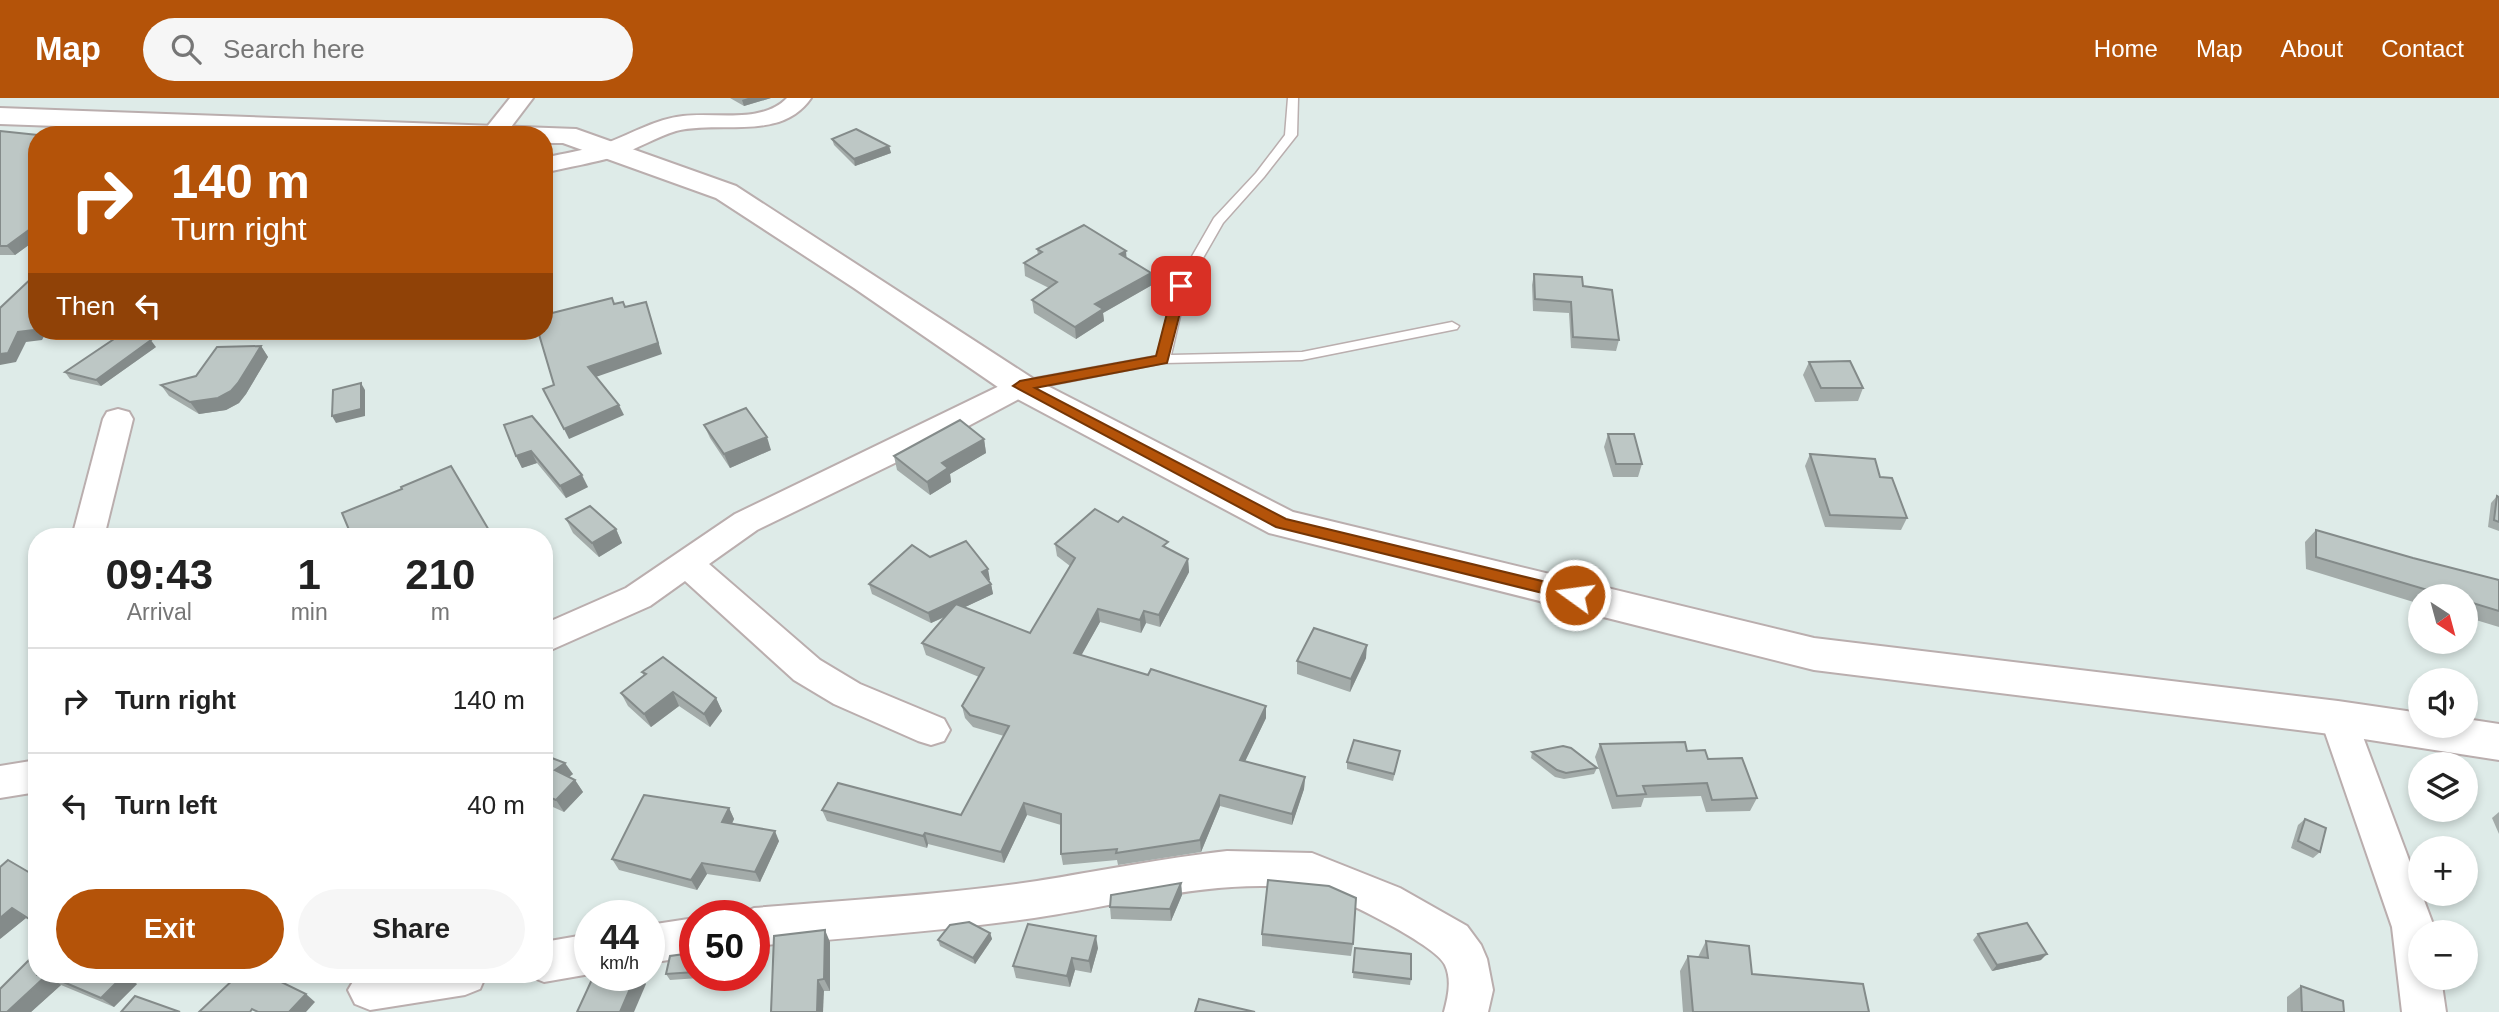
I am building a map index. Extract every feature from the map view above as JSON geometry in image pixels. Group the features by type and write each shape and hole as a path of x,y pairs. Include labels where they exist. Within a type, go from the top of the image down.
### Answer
{"main road":[{"path":"0,116 270,126"},
{"path":"553,135 566,135 726,192 1020,386 1282,523 1814,654 2338,718 2499,742"}],"street":[{"path":"500,126 522,98"},
{"path":"553,164 609,150 653,131 684,122 716,123 777,114 800,98"},
{"path":"142,122 155,126"},
{"path":"553,635 638,597 746,522 929,434 1020,386"},
{"path":"90,528 118,419"},
{"path":"687,564 807,670 847,694 931,730"},
{"path":"2338,718 2375,815 2413,928 2424,1012"},
{"path":"770,926 945,911 1037,899 1156,877 1227,869 1312,871 1384,901 1451,940 1466,959 1471,990 1466,1012"},
{"path":"553,960 574,957"},
{"path":"372,992 421,983"}],"lane":[{"path":"1163,359 1181,286 1218,221 1260,175 1291,135 1293,98"},
{"path":"1020,386 1163,359 1302,356 1452,326"}],"building":[{"path":"856,129 889,146 854,159 832,139"},
{"path":"0,131 28,134 28,231 7,246 0,246"},
{"path":"1084,225 1126,251 1120,254 1151,273 1095,304 1103,309 1075,327 1032,300 1057,282 1024,263 1042,252 1037,249"},
{"path":"1534,274 1582,277 1583,286 1612,290 1619,340 1573,337 1571,302 1535,299"},
{"path":"28,282 28,331 18,332 8,353 0,354 0,308"},
{"path":"612,298 614,304 623,302 625,307 646,302 658,343 588,367 619,405 564,429 543,389 554,385 541,340 553,340 553,313"},
{"path":"113,340 151,340 96,380 65,372"},
{"path":"261,346 238,383 231,391 218,398 190,402 161,385 196,376 217,347"},
{"path":"1850,361 1863,388 1821,388 1809,362"},
{"path":"361,383 361,409 332,416 333,390"},
{"path":"746,408 767,437 724,454 704,425"},
{"path":"532,416 582,475 560,486 531,451 516,456 504,425"},
{"path":"960,420 984,439 942,463 948,468 927,482 894,456"},
{"path":"1608,434 1634,434 1642,464 1616,464"},
{"path":"1810,454 1875,459 1880,477 1892,478 1907,518 1830,515"},
{"path":"451,466 488,528 348,528 342,513 402,489 401,487"},
{"path":"2497,496 2499,497 2499,522 2494,520"},
{"path":"590,506 616,529 592,543 566,519"},
{"path":"1095,509 1118,522 1123,517 1168,542 1163,546 1188,559 1159,615 1144,611 1140,620 1098,609 1074,653 1148,675 1151,669 1266,706 1240,760 1305,777 1292,814 1220,795 1200,840 1116,853 1117,849 1061,854 1061,814 1024,803 1001,852 925,833 923,836 822,810 838,783 961,815 1009,726 970,715 962,706 984,668 922,643 956,604 1030,633 1075,558 1055,544"},
{"path":"2316,530 2499,580 2499,611 2478,605 2478,584 2408,584 2316,557"},
{"path":"966,541 988,569 982,572 991,584 928,613 869,584 912,545 930,557"},
{"path":"1314,628 1367,645 1351,679 1297,661"},
{"path":"663,657 716,698 704,714 673,692 644,714 621,693 646,674 642,672"},
{"path":"1354,740 1400,751 1394,774 1347,762"},
{"path":"1685,742 1687,751 1705,750 1708,759 1742,758 1757,798 1712,800 1707,783 1643,786 1646,794 1617,796 1600,744"},
{"path":"1563,746 1571,748 1597,768 1566,773 1557,770 1532,752"},
{"path":"553,758 565,763 555,770 575,780 556,800 553,799"},
{"path":"644,795 729,808 722,822 775,831 755,872 702,863 691,880 612,859"},
{"path":"2305,819 2326,828 2320,852 2298,841"},
{"path":"8,860 28,872 28,918 12,908 0,918 0,867"},
{"path":"1268,880 1329,886 1356,898 1353,944 1262,934"},
{"path":"1181,883 1170,909 1110,907 1111,895"},
{"path":"969,922 990,933 973,958 938,940 950,925"},
{"path":"2027,923 2047,954 1997,965 1978,934"},
{"path":"1028,924 1096,936 1089,961 1072,958 1067,976 1013,966"},
{"path":"825,930 824,979 818,980 817,1012 771,1012 774,936"},
{"path":"1706,941 1749,946 1752,974 1863,984 1869,1012 1693,1012 1688,956 1708,958"},
{"path":"1355,948 1411,954 1411,979 1353,972"},
{"path":"679,955 679,973 666,974 670,956"},
{"path":"28,961 28,983 38,983 7,1012 0,1012 0,989"},
{"path":"66,983 116,983 101,998"},
{"path":"230,983 283,983 306,994 289,1012 258,1012 252,1009 250,1012 199,1012"},
{"path":"2301,986 2343,1001 2344,1012 2302,1012"},
{"path":"587,991 629,991 620,1012 577,1012"},
{"path":"135,996 180,1012 121,1012"},
{"path":"1199,999 1255,1012 1195,1012"}],"route":[{"path":"1181,286 1163,359 1020,386 1282,523 1575,595"}]}
